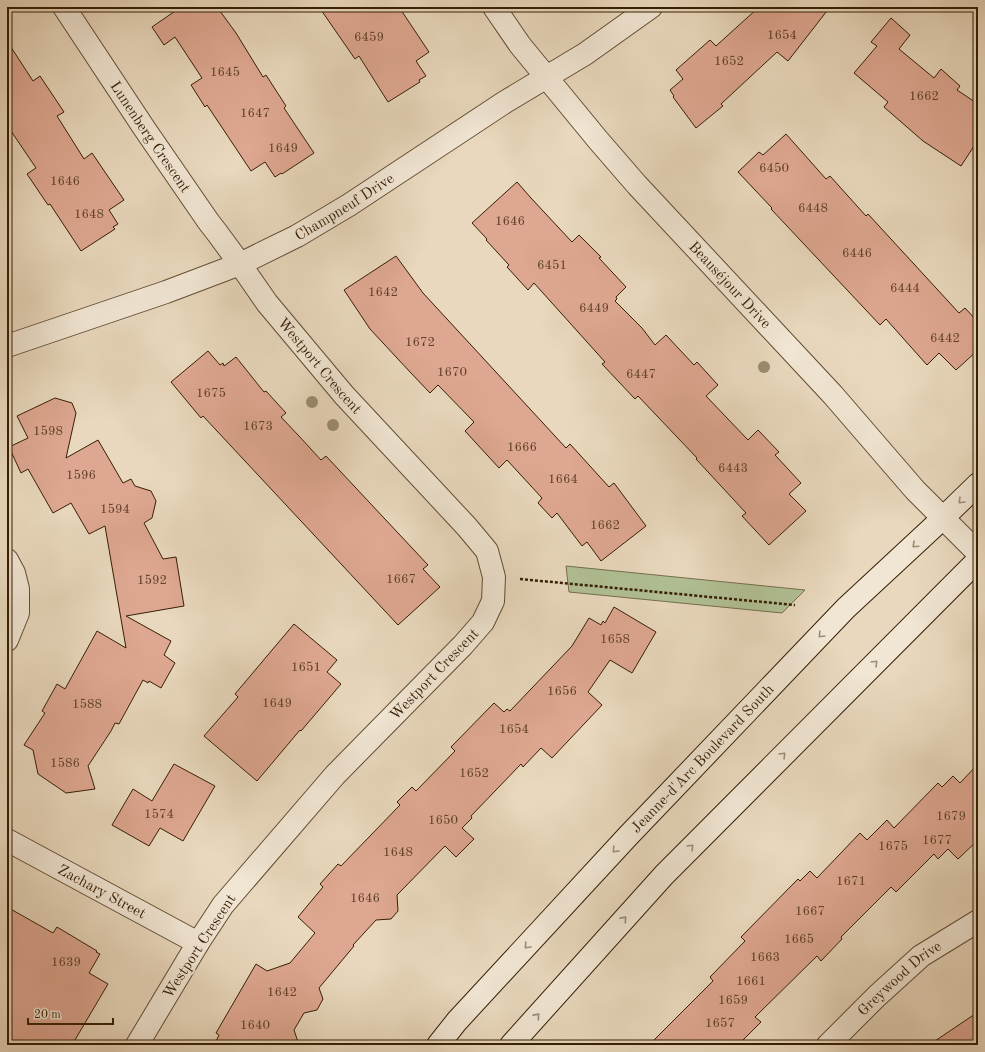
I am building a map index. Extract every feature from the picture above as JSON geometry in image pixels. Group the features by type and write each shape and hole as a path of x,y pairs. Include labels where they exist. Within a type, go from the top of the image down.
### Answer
{"street":[{"name":"Lunenberg Crescent","path":"64,7 199,209 240,264"},
{"name":"Beauséjour Drive","path":"494,7 520,45 637,185 833,395 915,490 978,553"},
{"name":"Champneuf Drive","path":"7,346 166,292 240,264 297,236 349,205 505,102 585,54 651,7"},
{"name":"Westport Crescent","path":"137,1045 198,943 223,905 336,775 463,645 483,622 493,601 494,577 487,551 467,527 344,395 267,303 240,264"},
{"name":"Jeanne-d'Arc Boulevard South","path":"438,1045 457,1021 639,824 846,608 978,484"},
{"path":"7,560 14,573 18,589 18,613 7,640"},
{"path":"511,1045 664,875 978,560"},
{"name":"Zachary Street","path":"7,840 198,943"},
{"name":"Greywood Drive","path":"828,1045 877,996 921,956 978,921"}],"path":[{"path":"494,577 796,605"}],"green space":[{"path":"566,566 805,590 782,613 569,592"}],"building":[{"path":"181,7 217,7 236,33 263,77 266,75 286,106 284,108 314,153 275,177 265,162 251,171 207,105 205,107 191,85 202,78 175,37 164,45 152,27"},
{"path":"319,7 399,7 429,52 416,61 426,76 419,80 420,82 388,102 359,56 355,59"},
{"path":"759,7 830,7 788,61 777,52 721,104 723,106 696,128 673,97 674,96 670,90 683,79 676,70 710,40 716,46"},
{"path":"891,18 910,35 899,49 934,78 941,69 960,86 957,90 978,104 978,140 961,166 923,141 884,107 888,102 854,73 877,46 871,42"},
{"path":"7,41 33,81 40,76 64,112 57,116 84,159 92,153 124,200 109,210 118,224 113,227 115,229 81,251 50,204 48,205 27,174 36,168 7,125"},
{"path":"786,134 826,179 830,176 866,216 868,214 959,313 965,308 978,322 978,350 956,370 939,353 927,365 886,319 880,325 738,172 759,152 763,155"},
{"path":"517,182 572,242 579,235 601,257 599,258 626,287 616,297 617,299 615,301 642,328 655,345 666,335 694,365 697,362 718,385 706,396 748,440 758,430 779,452 775,455 801,483 789,494 806,511 769,545 742,516 746,513 696,459 697,458 638,396 635,399 602,364 605,362 534,283 528,290 507,267 509,265 472,223"},
{"path":"396,256 423,293 566,448 570,444 609,487 614,483 646,526 601,561 587,542 582,546 557,513 552,518 538,503 542,498 507,460 499,468 465,431 474,422 438,385 430,393 370,329 344,290"},
{"path":"208,351 220,365 223,363 224,366 236,357 264,392 266,391 286,413 281,417 321,460 326,456 428,565 423,569 440,587 398,625 203,416 201,418 171,382"},
{"path":"55,398 72,403 76,413 66,458 98,440 123,483 131,479 135,486 151,491 156,501 152,518 144,523 163,559 176,557 184,606 126,616 171,641 164,655 175,663 161,688 149,681 148,683 143,680 119,724 115,723 88,766 95,789 66,793 38,774 33,750 24,745 45,713 42,711 57,684 65,689 97,631 126,648 105,526 89,534 71,503 53,513 28,469 21,473 9,447 28,438 17,416"},
{"path":"614,607 656,632 632,673 610,660 588,692 602,705 552,758 541,748 523,767 521,764 471,816 472,818 462,828 474,839 456,857 445,846 397,895 398,911 391,919 376,920 353,945 354,946 319,988 323,999 317,1010 304,1013 294,1030 299,1045 214,1045 219,1035 216,1033 256,964 267,971 290,963 315,933 298,917 323,887 320,884 338,864 341,866 400,805 397,802 412,787 416,791 455,751 451,747 494,703 504,712 507,709 510,711 572,646 589,618 601,625 603,621 605,623"},
{"path":"294,624 337,660 327,672 341,684 257,781 204,736 238,697 235,694"},
{"path":"174,764 215,786 183,841 160,828 149,846 112,825 133,789 152,801"},
{"path":"978,764 978,840 958,859 948,849 938,859 934,854 896,892 891,887 841,937 842,939 821,961 817,956 755,1017 761,1022 738,1045 649,1045 713,981 710,977 745,941 741,937 798,879 800,881 810,871 817,878 860,833 867,840 887,820 894,828 938,783 942,787 953,776 960,783"},
{"path":"7,907 53,933 57,927 100,954 89,973 108,984 72,1045 7,1045"},
{"path":"978,1012 978,1045 929,1045"}]}
